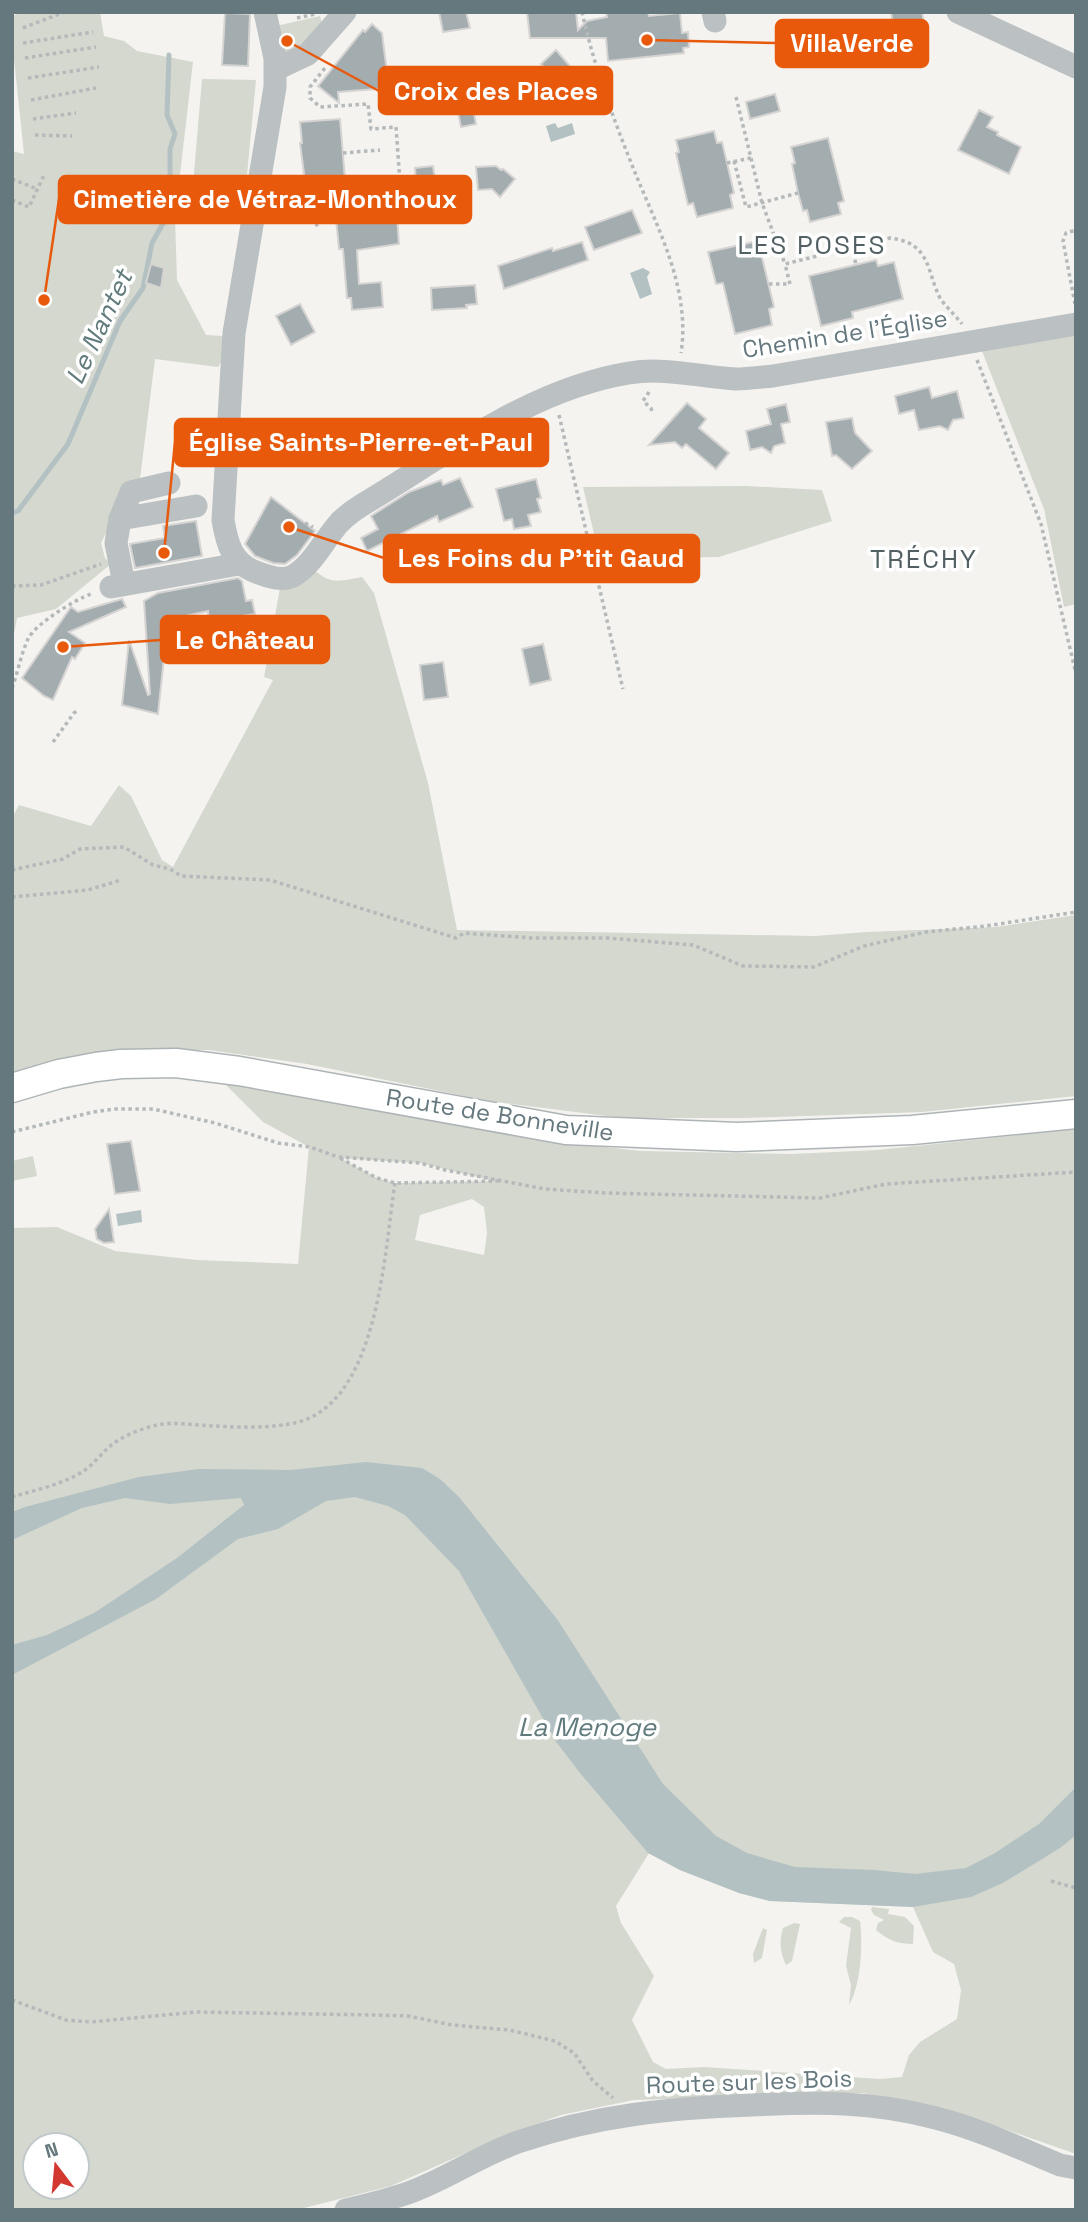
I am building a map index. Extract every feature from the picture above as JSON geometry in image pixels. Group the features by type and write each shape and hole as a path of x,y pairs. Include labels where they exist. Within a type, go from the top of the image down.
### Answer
{"main road":[{"name":"Route de Bonneville","path":"12,1088 59,1074 96,1067 176,1063 239,1071 566,1130 699,1136 790,1137 1076,1114"}],"street":[{"path":"169,483 131,492 120,519 116,543 117,586 239,564 228,543 223,520 228,411 234,333 275,88 276,69 265,12"},
{"path":"276,69 308,54 345,12"},
{"path":"958,12 1076,67"},
{"name":"Chemin de l'Église","path":"239,564 271,577 292,577 358,507 502,419 592,382 630,373 660,372 738,379 773,376 1076,324"},
{"path":"120,519 196,506"},
{"name":"Route sur les Bois","path":"346,2210 408,2193 475,2160 520,2142 598,2120 685,2107 828,2102 864,2104 935,2118 969,2128 1060,2165 1076,2168"}],"path":[{"path":"23,28 64,12"},
{"path":"582,12 603,86 671,260 684,318 684,336"},
{"path":"297,18 320,13"},
{"path":"23,43 93,32"},
{"path":"25,58 96,47"},
{"path":"28,78 99,67"},
{"path":"315,225 321,224 319,202 401,196 396,127 371,129 368,104 320,107 310,98 310,87 325,68"},
{"path":"31,100 96,88"},
{"path":"736,97 762,203 790,284 769,284"},
{"path":"33,118 76,113"},
{"path":"35,135 72,136"},
{"path":"343,153 380,150"},
{"path":"727,163 751,158"},
{"path":"734,162 746,207 799,193"},
{"path":"12,200 29,207 45,173"},
{"path":"12,179 37,190"},
{"path":"1076,230 1066,233 1063,241 1076,306"},
{"path":"785,264 890,238 901,239 927,259 940,296 964,326 1041,524 1076,674"},
{"path":"852,246 856,265"},
{"path":"649,392 643,401 652,412"},
{"path":"554,396 623,689"},
{"path":"12,586 41,585 102,564"},
{"path":"12,688 28,638 34,629 72,601 117,586"},
{"path":"53,742 78,710"},
{"path":"12,870 63,859 80,849 124,847 153,865 170,869 181,876 270,880 456,937 464,933 531,938 607,938 693,945 743,966 814,967 864,946 913,935 1076,912"},
{"path":"12,897 88,890 121,880"},
{"path":"12,1132 93,1112 153,1109 192,1117 278,1143 310,1147 338,1157 377,1178 395,1183 499,1181"},
{"path":"338,1157 420,1163 545,1189 820,1198 886,1184 1076,1172"},
{"path":"12,1497 68,1480 84,1471 121,1439 156,1425 172,1423 243,1427 289,1424 305,1421 325,1409 348,1383 360,1361 380,1282 395,1183"},
{"path":"1051,1881 1076,1888"},
{"path":"12,2000 66,2020 91,2022 195,2012 373,2015 408,2016 452,2025 509,2030 555,2041 574,2053 593,2081 635,2113"}],"shaded area":[{"path":"23,12 100,12 104,36 124,41 137,51 193,62 175,218 177,280 206,335 224,336 223,359 218,367 155,359 140,479 129,487 101,543 105,558 111,564 56,609 17,618 12,644 12,151 24,154 12,16"},
{"path":"320,16 323,27 309,44 286,52 282,49 276,26"},
{"path":"202,79 256,80 245,196 192,196"},
{"path":"1076,328 1076,604 1064,607 1044,509 980,346"},
{"path":"747,486 822,490 832,521 719,557 600,559 583,487"},
{"path":"314,570 337,581 362,577 374,593 428,783 457,930 815,936 996,927 1076,915 1076,1096 922,1112 744,1118 623,1118 489,1101 307,1064 209,1050 128,1050 56,1061 12,1073 12,818 19,805 91,826 119,785 131,796 162,860 173,867 273,680 264,677 280,588"},
{"path":"225,1084 403,1113 542,1140 641,1151 792,1154 878,1150 1076,1129 1076,2154 944,2108 863,2093 634,2100 561,2115 509,2134 391,2186 296,2210 12,2210 12,1228 57,1227 115,1251 197,1260 298,1264 309,1147 263,1122","holes":["340,1158 420,1163 494,1181 395,1183 377,1178","472,1199 484,1207 487,1233 484,1255 415,1240 420,1215","649,1853 680,1870 739,1893 770,1901 913,1907 933,1952 954,1964 961,1990 957,2019 920,2042 909,2055 902,2077 880,2079 704,2067 666,2069 653,2062 632,2020 654,1976 621,1923 616,1906"]},
{"path":"33,1156 37,1176 12,1181 12,1161"},
{"path":"872,1907 889,1909 888,1914 905,1917 914,1926 913,1944 893,1941 876,1930 878,1923 884,1920 874,1915"},
{"path":"844,1917 860,1921 861,1931 859,1976 849,2005 851,1985 846,1966 851,1928 839,1922"},
{"path":"794,1923 800,1924 792,1961 786,1965 782,1956 782,1933 783,1928"},
{"path":"763,1928 767,1930 762,1958 754,1963 753,1954"}],"water":[{"path":"555,123 558,128 572,123 575,134 551,142 546,126"},
{"path":"643,268 650,272 647,277 652,294 640,299 630,273"},
{"path":"546,534 551,539 547,549 527,555 523,552 529,540 540,539"},
{"path":"141,1210 142,1222 118,1226 116,1214"},
{"name":"La Menoge","path":"366,1462 422,1468 440,1479 459,1497 557,1619 663,1784 716,1836 747,1853 795,1867 915,1874 966,1868 995,1853 1039,1824 1076,1787 1076,1835 1003,1883 971,1897 913,1907 770,1901 739,1893 680,1870 648,1853 557,1743 459,1571 405,1515 388,1506 355,1497 326,1501 278,1529 238,1539 156,1599 12,1675 12,1645 47,1635 94,1613 177,1558 244,1505 241,1498 170,1504 125,1498 82,1508 12,1540 12,1512 139,1477 199,1469 291,1470"}],"building":[{"path":"439,12 466,12 470,28 443,32"},
{"path":"527,12 576,12 578,30 587,21 607,17 606,12 648,12 649,16 680,13 682,33 688,32 689,47 683,48 684,53 608,61 606,38 530,38"},
{"path":"891,12 922,12 926,35 896,41"},
{"path":"225,13 250,14 248,66 222,65"},
{"path":"372,24 382,33 389,88 338,92 339,103 318,86 363,30 365,32"},
{"path":"556,50 574,71 574,77 571,79 581,90 560,110 554,103 542,104 542,99 533,89 550,74 541,64"},
{"path":"775,94 780,111 750,119 746,102"},
{"path":"473,109 476,124 461,127 458,112"},
{"path":"979,110 993,117 987,127 1021,147 1009,174 958,150"},
{"path":"340,119 345,180 305,181 300,122"},
{"path":"714,131 717,143 722,142 734,193 730,195 733,208 697,217 693,203 688,205 676,153 679,152 676,140"},
{"path":"828,138 844,201 838,203 841,214 810,222 807,210 803,211 798,193 791,147"},
{"path":"433,166 435,181 416,182 415,168"},
{"path":"496,166 515,179 500,197 492,189 478,190 476,167"},
{"path":"396,204 399,244 357,250 359,284 381,282 383,307 352,310 351,298 347,298 343,249 339,249 335,209"},
{"path":"632,210 642,233 594,250 585,227"},
{"path":"758,241 774,307 769,309 772,325 735,334 723,283 716,284 708,252"},
{"path":"582,242 588,260 504,289 498,266 552,248 553,251"},
{"path":"876,260 878,266 894,262 903,299 852,312 853,318 821,326 809,276"},
{"path":"151,264 164,268 161,288 146,283"},
{"path":"475,285 477,304 466,305 467,308 432,310 431,288"},
{"path":"300,304 315,332 291,345 276,316"},
{"path":"929,387 932,398 957,391 964,418 953,420 948,430 940,426 919,430 914,410 899,414 895,396"},
{"path":"687,403 706,419 699,428 729,453 716,469 686,444 682,448 675,442 649,445"},
{"path":"786,404 790,422 781,424 785,443 774,446 771,453 762,447 750,450 746,431 771,424 767,409"},
{"path":"852,418 855,433 872,451 852,469 836,455 832,456 826,422"},
{"path":"460,478 473,507 439,522 437,516 367,551 361,538 378,529 371,516 409,492 441,480 443,485"},
{"path":"536,479 541,512 528,515 531,526 514,529 512,519 504,521 496,489"},
{"path":"271,497 315,531 297,555 285,564 273,563 255,556 245,544"},
{"path":"196,521 202,556 135,568 130,544 165,538 163,526"},
{"path":"238,578 242,581 246,601 252,600 255,614 209,621 208,611 171,619 171,659 164,657 158,714 122,705 129,640 148,695 150,694 144,601 158,593"},
{"path":"122,599 126,607 69,632 85,643 75,659 72,657 53,700 22,678 71,607 78,612"},
{"path":"543,644 551,680 530,685 522,649"},
{"path":"443,662 448,697 424,700 420,665"},
{"path":"131,1141 140,1191 115,1194 107,1144"},
{"path":"109,1209 114,1242 104,1243 97,1239 95,1229"}],"waterway":[{"name":"Le Nantet","path":"12,513 18,511 68,444 120,321 143,288 152,243 170,211 170,149 175,134 167,115 169,55"}],"place":[{"name":"VillaVerde","path":"647,40"},
{"name":"Croix des Places","path":"287,41"},
{"name":"Cimetière de Vétraz-Monthoux","path":"44,300"},
{"name":"Les Foins du P'tit Gaud","path":"289,527"},
{"name":"Église Saints-Pierre-et-Paul","path":"164,553"},
{"name":"Le Château","path":"63,647"}],"district":[{"name":"LES POSES","path":"812,245"},
{"name":"TRÉCHY","path":"924,559"}]}
